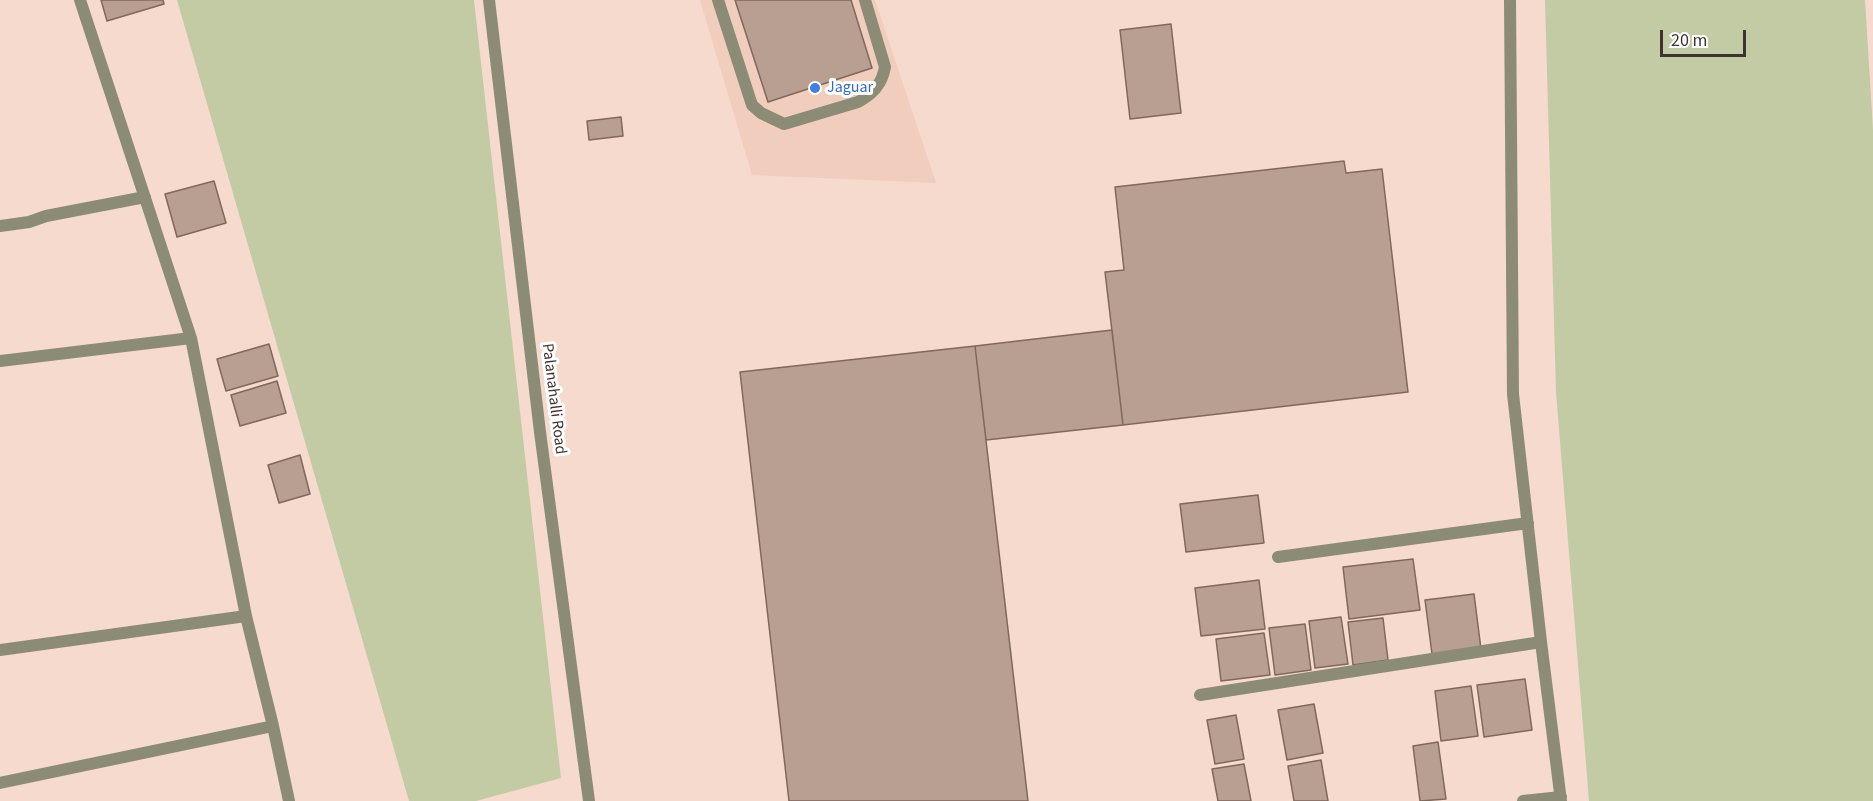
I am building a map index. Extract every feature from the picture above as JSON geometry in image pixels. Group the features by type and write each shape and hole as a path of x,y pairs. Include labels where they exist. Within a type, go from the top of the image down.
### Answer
{"street":[{"path":"80,0 191,338 246,616 289,801"},
{"name":"Palanahalli Road","path":"489,0 540,432 589,801"},
{"path":"718,0 752,105 761,113 784,124 858,102 869,96 878,86 885,67 865,0"},
{"path":"1510,0 1514,394 1561,799 1523,801"},
{"path":"0,226 145,197"},
{"path":"0,362 191,338"},
{"path":"1278,557 1528,524"},
{"path":"0,650 246,616"},
{"path":"1200,695 1541,642"},
{"path":"0,783 273,726"}],"shaded area":[{"name":"Jaguar","path":"700,0 875,0 936,183 752,175"}],"green space":[{"path":"177,0 474,0 561,778 476,801 409,801"},
{"path":"1545,0 1865,0 1873,130 1873,801 1589,801 1556,392"}],"building":[{"path":"101,0 163,0 164,4 107,21"},
{"path":"735,0 851,0 872,68 768,102"},
{"path":"1171,24 1181,113 1130,119 1120,30"},
{"path":"621,117 623,136 589,140 587,121"},
{"path":"1344,161 1346,173 1382,169 1408,392 1123,425 1105,272 1124,270 1115,187"},
{"path":"214,181 226,223 177,237 165,194"},
{"path":"1112,330 1123,425 986,440 975,346"},
{"path":"269,344 278,376 226,391 217,359"},
{"path":"975,346 1028,801 789,801 740,372"},
{"path":"277,381 286,413 240,426 231,395"},
{"path":"300,455 310,494 279,503 268,465"},
{"path":"1258,495 1264,543 1186,552 1180,504"},
{"path":"1413,559 1420,610 1349,619 1343,567"},
{"path":"1259,580 1265,629 1201,636 1195,588"},
{"path":"1474,594 1481,649 1432,654 1425,600"},
{"path":"1341,617 1348,664 1315,668 1309,621"},
{"path":"1383,618 1388,660 1353,665 1348,622"},
{"path":"1305,624 1311,670 1275,675 1269,628"},
{"path":"1264,633 1270,675 1221,681 1216,639"},
{"path":"1525,679 1532,730 1484,737 1477,685"},
{"path":"1471,686 1478,736 1441,741 1435,691"},
{"path":"1314,704 1323,753 1287,760 1278,710"},
{"path":"1236,715 1244,759 1215,764 1207,720"},
{"path":"1438,742 1446,799 1420,801 1413,746"},
{"path":"1321,760 1328,801 1294,801 1288,766"},
{"path":"1244,764 1251,801 1218,801 1212,769"}],"place":[{"name":"Jaguar","path":"815,88"}]}
